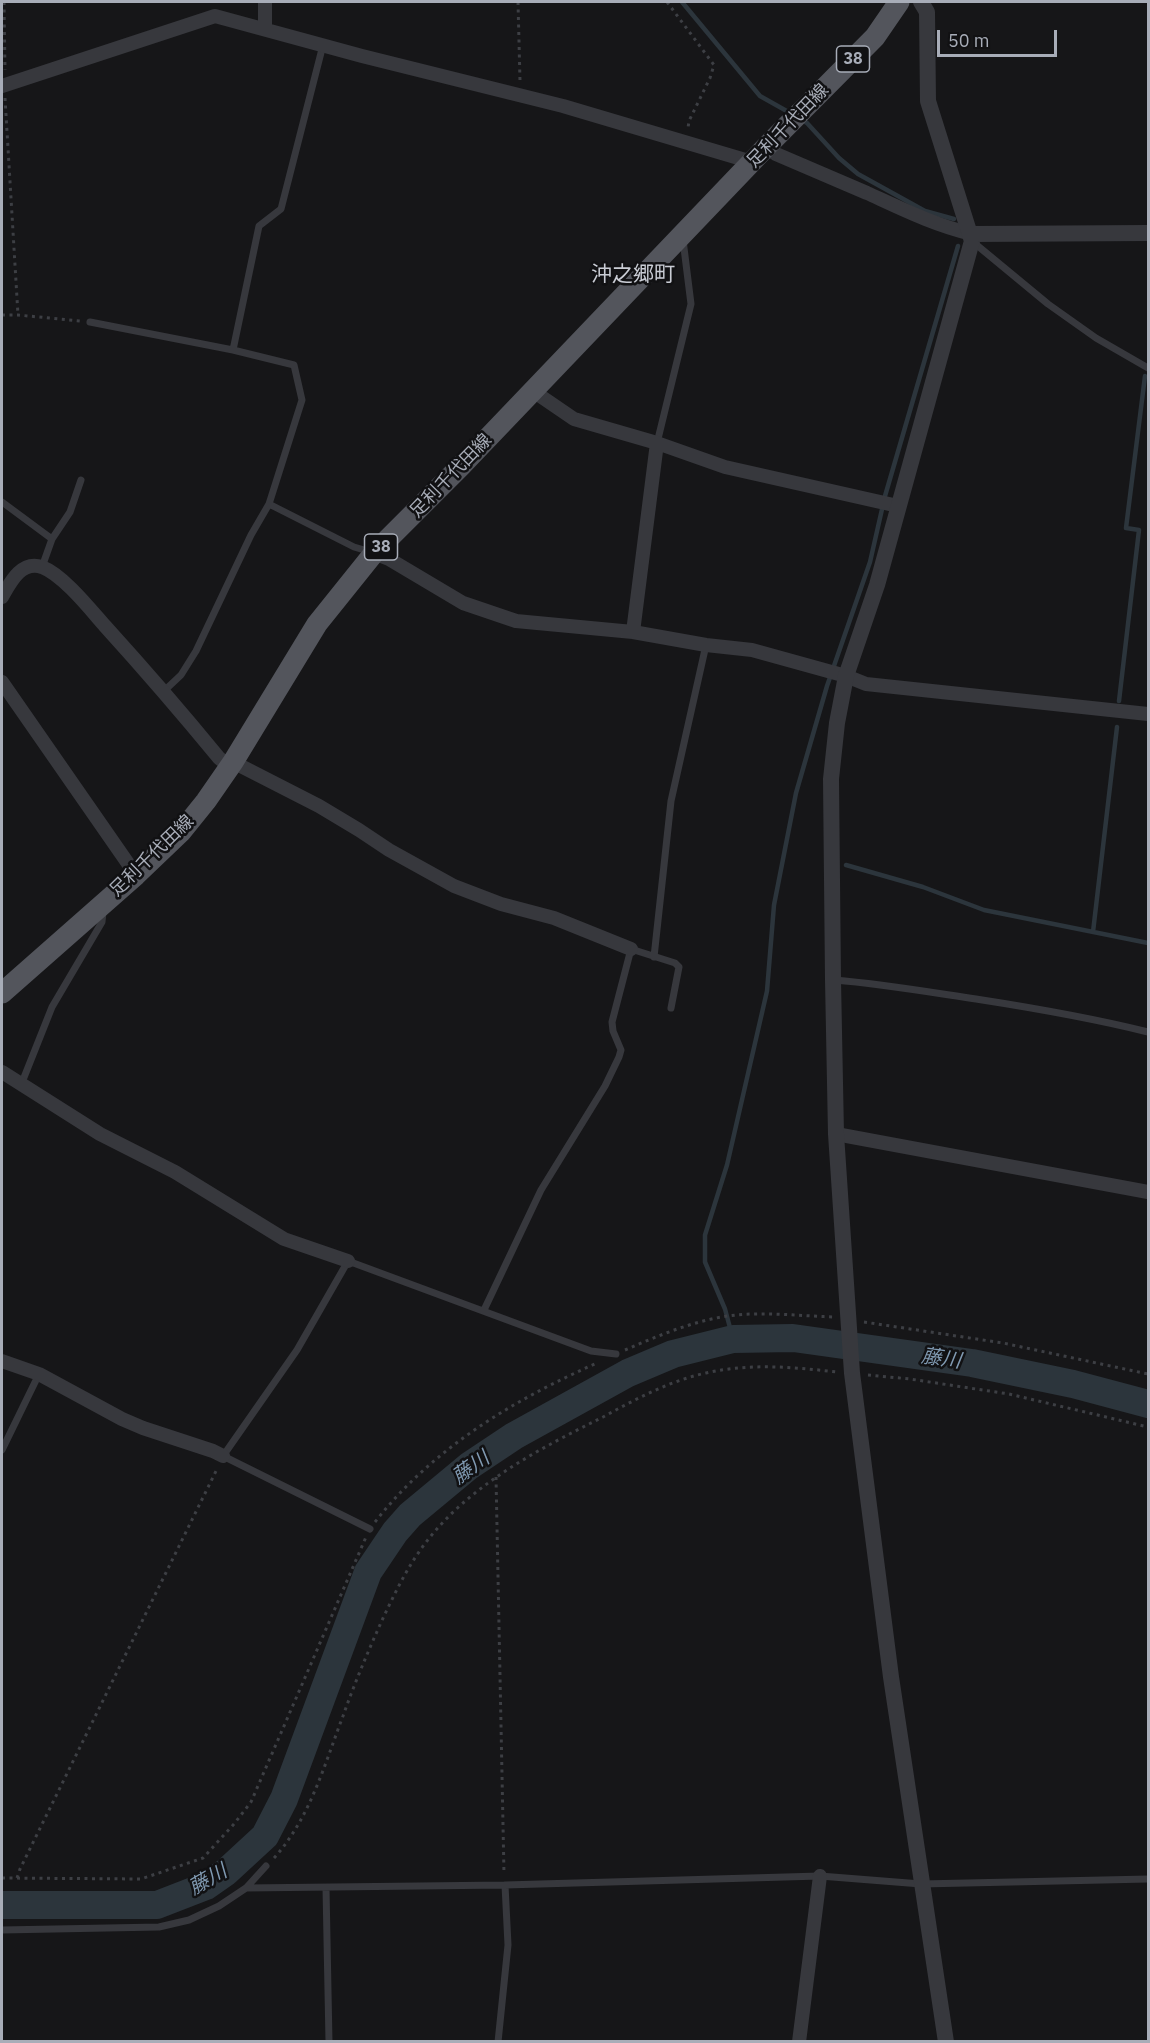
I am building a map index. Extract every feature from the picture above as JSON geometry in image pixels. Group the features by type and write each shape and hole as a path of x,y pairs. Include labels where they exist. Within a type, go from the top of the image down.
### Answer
{"main road":[{"name":"足利千代田線","path":"2,993 136,875 181,832 231,765 317,624 374,553 462,465 759,154 875,37 899,2"}],"street":[{"path":"265,2 265,29"},
{"path":"921,2 927,12 928,24 928,101 972,237 877,585 846,676 837,723 831,779 833,980 836,1134 851,1371 891,1677 946,2042"},
{"path":"3,86 215,16 686,142 759,154 776,154 916,217 972,237 1149,233"},
{"path":"533,391 574,419 657,443 725,467 898,506"},
{"path":"633,632 657,443"},
{"path":"374,553 463,603 516,621 633,632 706,645 752,650 846,676 866,684 1149,714"},
{"path":"2,597 15,575 31,567 42,567 68,585 164,691 219,758 319,806 389,850 454,886 501,904 554,918 631,949"},
{"path":"2,682 136,875"},
{"path":"2,1072 100,1134 175,1172 284,1239 348,1261"},
{"path":"836,1134 1149,1192"},
{"path":"2,1361 39,1374 122,1419 223,1456"},
{"path":"799,2042 820,1876"}],"lane":[{"path":"233,350 259,226 281,209 323,45"},
{"path":"657,443 691,304 682,235"},
{"path":"972,237 1048,304 1096,338 1149,368"},
{"path":"90,322 233,350 294,365 302,400 269,504 251,535 196,651 181,675 164,691"},
{"path":"42,567 52,538 70,512 81,480"},
{"path":"2,502 52,538"},
{"path":"269,504 354,547 374,553"},
{"path":"654,957 671,801 706,645"},
{"path":"21,1085 52,1007 102,922 104,903"},
{"path":"484,1310 541,1190 599,1095 619,1057 621,1050 613,1031 612,1022 631,949 675,963 679,967 671,1008"},
{"path":"833,980 880,984 991,1001 1099,1020 1149,1032"},
{"path":"370,1529 223,1456 297,1350 348,1261 591,1351 616,1354"},
{"path":"2,1450 39,1374"},
{"path":"2,1930 159,1927 189,1920 219,1906 246,1888 266,1866"},
{"path":"246,1888 505,1885 820,1876 921,1884 1149,1879"},
{"path":"498,2042 508,1945 505,1885"},
{"path":"326,1888 329,2042"}],"path":[{"path":"4,2 3,86 18,315"},
{"path":"518,2 520,96"},
{"path":"668,2 714,65 710,78 688,121 686,142"},
{"path":"2,315 90,322"},
{"path":"2,1878 141,1879 203,1857 251,1802 370,1529 392,1500 442,1453 488,1420 578,1371 651,1338 722,1317 759,1314 847,1321 1003,1343 1149,1374"},
{"path":"266,1866 289,1842 307,1809 355,1682 403,1577 422,1547 465,1501 496,1477 556,1440 663,1386 683,1378 731,1368 759,1366 851,1371 1009,1394 1149,1427"},
{"path":"17,1878 223,1456"},
{"path":"496,1477 505,1885"}],"waterway":[{"path":"682,2 760,96 792,114"},
{"path":"802,120 858,174 925,211 954,219"},
{"path":"733,1339 725,1309 705,1262 705,1235 727,1165 767,991 774,905 796,793 827,686 870,562 885,496 958,246"},
{"path":"1119,701 1139,530 1126,528 1145,376"},
{"path":"1093,932 1117,727"},
{"path":"846,865 923,887 984,910 1148,943"},
{"name":"藤川","path":"2,1905 157,1905 206,1886 226,1872 265,1836 284,1799 368,1572 395,1532 410,1515 469,1466 514,1436 628,1373 673,1354 733,1339 793,1338 972,1363 1073,1384 1148,1404"}],"district":[{"name":"沖之郷町","path":"633,275"}]}
